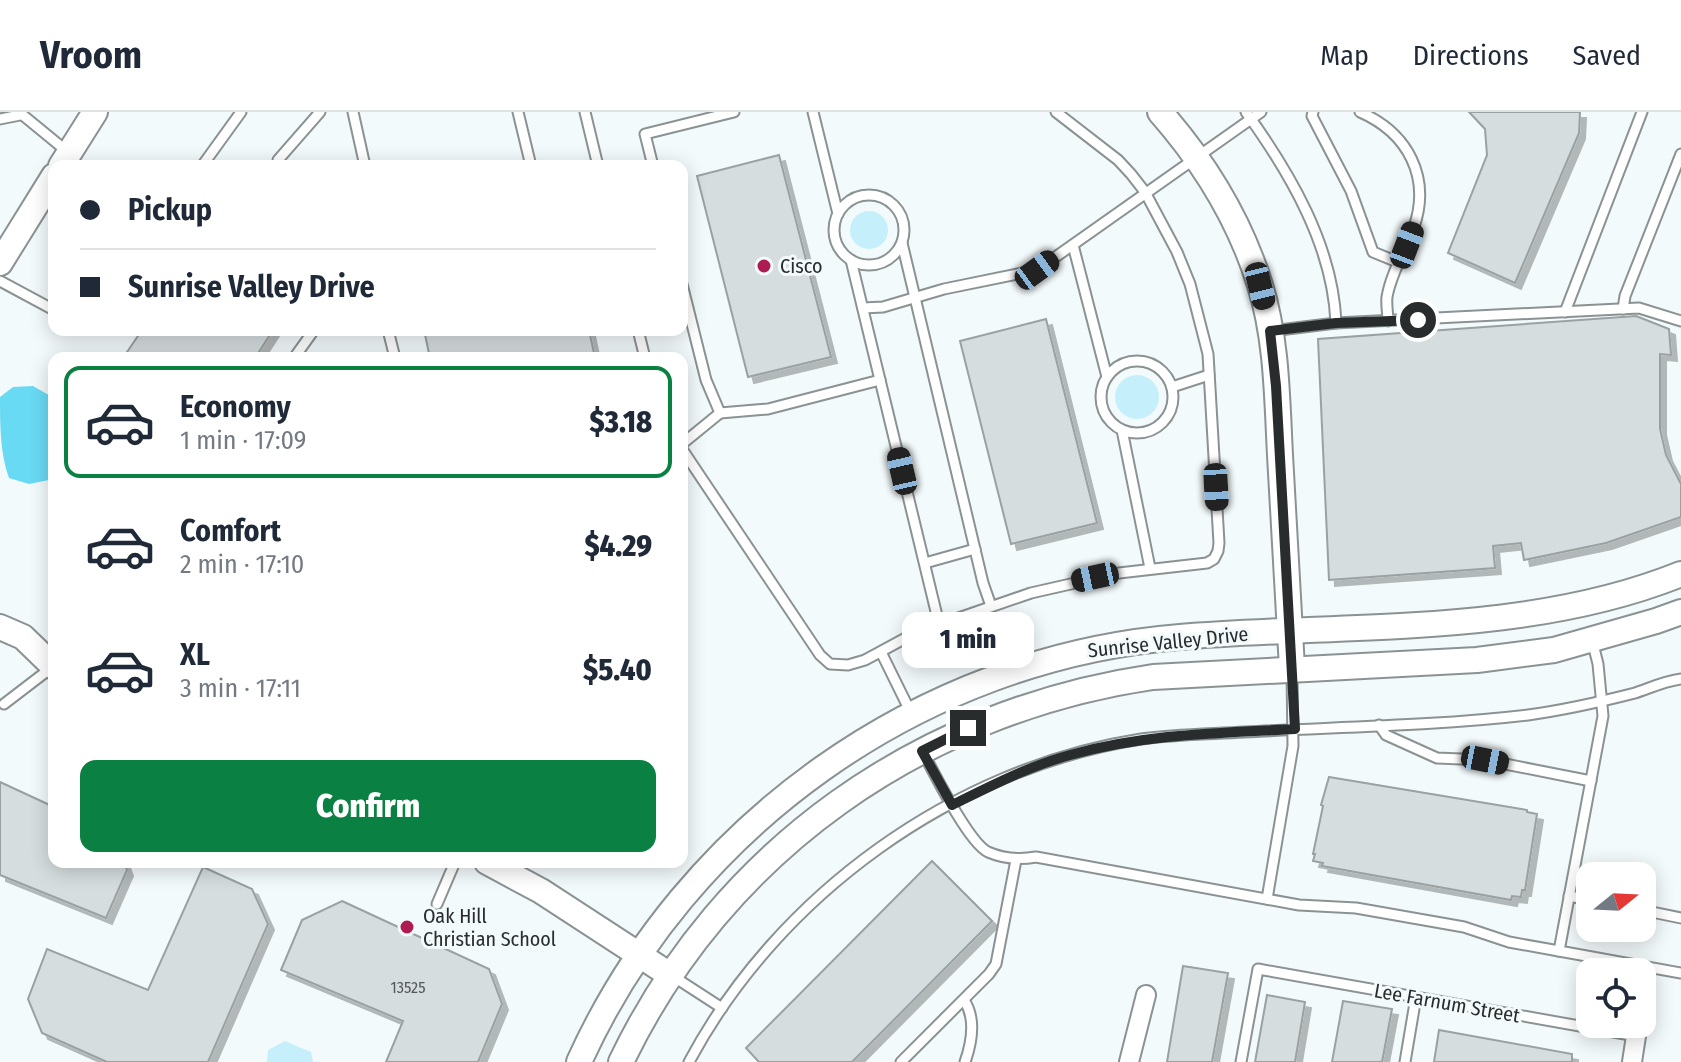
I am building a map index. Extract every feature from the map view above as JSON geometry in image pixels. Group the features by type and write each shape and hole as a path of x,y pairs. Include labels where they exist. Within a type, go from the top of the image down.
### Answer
{"main road":[{"path":"65,159 95,112"},
{"path":"1160,112 1196,156 1227,207 1260,286 1270,331 1276,386 1292,668"},
{"path":"0,263 48,186"},
{"name":"Sunrise Valley Drive","path":"579,1062 610,1000 639,955 690,889 762,816 817,771 911,713 1006,672 1075,653 1180,637 1496,618 1607,599 1681,574"},
{"name":"Sunrise Valley Drive","path":"621,1062 670,975 721,910 776,853 861,786 952,735 1017,708 1107,684 1176,674 1477,660 1554,650 1681,612"},
{"path":"0,627 23,637 48,661"},
{"path":"498,868 541,891 670,975"}],"street":[{"path":"1129,1062 1146,995"},
{"path":"1632,1062 1636,1038"}],"lane":[{"path":"206,160 241,112"},
{"path":"278,160 320,112"},
{"path":"353,112 364,160"},
{"path":"518,112 530,160"},
{"path":"585,112 597,160"},
{"path":"652,160 645,134 734,112"},
{"path":"813,112 838,214"},
{"path":"688,455 820,655 830,664 842,666 865,660 915,633 939,624 1073,582 1150,568 1207,563 1214,559 1218,551 1209,375 1203,330 1190,284 1145,192 1118,160 1056,112"},
{"path":"863,308 883,307 1037,270 1249,115 1261,112"},
{"path":"1313,112 1312,116 1351,191 1373,252 1400,263"},
{"path":"1360,112 1381,123 1400,139 1414,161 1418,176 1417,216 1387,296 1388,321"},
{"path":"1565,312 1642,112"},
{"path":"0,119 20,113 65,159"},
{"path":"1249,115 1276,156 1307,214 1328,276 1336,323"},
{"path":"1623,309 1625,296 1681,154"},
{"path":"939,624 851,260 838,245 835,224 838,214 855,198 879,196 898,210 904,231 902,243 991,606"},
{"path":"851,260 871,265 881,263 890,259 902,243"},
{"path":"1073,245 1107,377"},
{"path":"0,281 48,307"},
{"path":"688,308 706,380 720,413"},
{"path":"1270,331 1336,323 1639,308 1681,321"},
{"path":"1131,361 1144,361 1164,373 1172,387 1171,410 1166,420 1155,429 1143,433 1122,430 1108,420 1102,407 1100,393 1107,377 1118,366 1131,361"},
{"path":"1172,387 1209,375"},
{"path":"688,441 720,413 768,409 880,380"},
{"path":"1122,430 1150,568"},
{"path":"925,563 975,549"},
{"path":"1559,951 1603,716 1592,640"},
{"path":"881,652 911,713"},
{"path":"1267,899 1295,729 1292,668"},
{"path":"4,704 48,671"},
{"path":"689,1062 722,1008 756,963 818,898 887,843 929,816 1017,773 1071,755 1140,740 1529,714 1602,701 1681,679"},
{"path":"1379,725 1380,731 1386,735 1437,758 1485,760 1591,781"},
{"path":"922,751 952,805 980,847 987,852 1016,860 1036,857 1299,905 1356,908 1449,924 1509,942 1681,973"},
{"path":"901,1062 996,964 1016,860"},
{"path":"437,904 452,868"},
{"path":"1569,896 1576,897"},
{"path":"1656,913 1681,918"},
{"name":"Lee Farnum Street","path":"1241,1062 1258,969 1576,1025"},
{"path":"670,975 722,1008"},
{"path":"1405,1062 1416,997"},
{"path":"964,1000 972,1018 965,1062"}],"shaded area":[{"path":"869,211 882,217 888,230 882,243 869,249 856,243 850,230 856,217"},
{"path":"1137,375 1153,381 1159,397 1153,413 1137,419 1121,413 1115,397 1121,381"},
{"path":"285,1041 311,1052 313,1062 267,1062 268,1050"}],"water":[{"path":"33,386 48,395 48,480 29,484 9,478 2,449 0,397 13,387"}],"building":[{"path":"1469,112 1580,112 1579,133 1515,283 1448,253 1487,155 1485,129"},
{"name":"Cisco","path":"779,155 831,357 748,377 697,176"},
{"path":"1636,316 1669,329 1671,355 1660,354 1660,429 1666,455 1681,484 1681,517 1606,543 1524,560 1521,543 1493,546 1495,568 1329,580 1318,339"},
{"path":"1046,319 1097,523 1011,544 960,341"},
{"path":"138,336 269,336 259,352 127,352"},
{"path":"425,336 590,336 594,352 429,352"},
{"path":"1329,777 1537,814 1525,890 1522,890 1521,897 1512,896 1511,900 1322,866 1323,863 1313,861 1321,805"},
{"path":"0,782 48,804 48,868 127,870 106,918 0,875"},
{"path":"932,861 992,921 852,1062 759,1062 746,1048"},
{"path":"203,868 252,889 268,924 208,1062 107,1062 42,1033 28,999 47,949 148,990"},
{"name":"Oak Hill Christian School","path":"342,901 489,969 502,1004 478,1062 386,1062 403,1021 281,970 302,920"},
{"path":"1183,966 1228,973 1212,1062 1167,1062"},
{"path":"1267,995 1305,1002 1295,1062 1255,1062"},
{"path":"1343,1001 1392,1009 1382,1062 1332,1062"},
{"path":"1439,1030 1572,1054 1572,1062 1434,1062"}],"place":[{"name":"Cisco","path":"764,266"},
{"name":"Oak Hill Christian School","path":"407,927"}],"route":[{"path":"968,728 922,751 952,805 1017,773 1071,755 1174,736 1295,729 1276,386 1270,331 1336,323 1418,320"}]}
